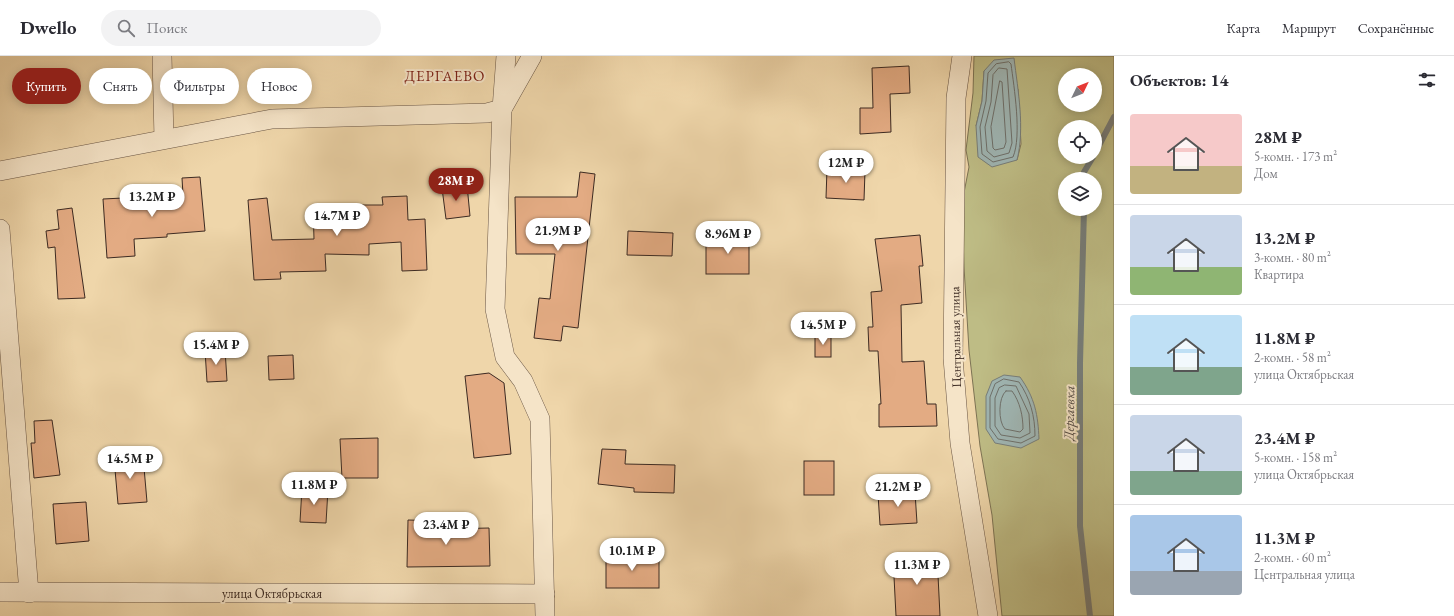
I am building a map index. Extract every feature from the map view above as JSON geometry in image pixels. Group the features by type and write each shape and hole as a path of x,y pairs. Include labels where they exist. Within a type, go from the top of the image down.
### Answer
{"street":[{"path":"162,56 164,139"},
{"path":"506,56 502,110 495,309 506,357 523,381 540,419 545,616"},
{"path":"0,171 272,119 457,115 487,113 502,110 532,56"},
{"name":"Центральная улица","path":"962,56 956,98 953,231 953,358 960,443 988,616"},
{"path":"0,229 30,593"},
{"name":"улица Октябрьская","path":"0,592 545,594"}],"shaded area":[{"path":"974,56 1114,56 1114,616 1002,616 992,515 980,446 969,350 962,203 969,167 966,150 973,93","holes":["984,71 1018,89 1021,144 1017,160 976,126 982,101"]}],"water":[{"path":"1014,58 1021,122 1017,160 992,167 978,157 976,126 982,101 984,71 994,60"},
{"path":"1004,375 1020,377 1029,392 1037,414 1039,439 1021,448 995,443 986,429 986,396 992,381"}],"building":[{"path":"909,66 910,93 890,94 891,132 860,134 860,108 873,108 872,68"},
{"path":"827,169 865,171 864,200 826,198"},
{"path":"580,172 595,174 578,328 563,326 561,341 534,338 539,298 550,299 555,254 516,254 515,197 577,197"},
{"path":"200,177 205,231 167,234 167,237 134,239 135,256 107,258 103,199 183,195 182,178"},
{"path":"467,185 470,216 446,219 442,188"},
{"path":"407,196 408,220 425,219 427,270 402,271 401,242 369,244 369,255 325,254 326,271 280,272 281,279 254,280 248,200 267,198 272,240 314,239 313,205 383,205 382,197"},
{"path":"72,208 85,298 58,299 55,247 48,248 46,231 59,229 57,210"},
{"path":"628,231 673,233 672,256 627,255"},
{"path":"920,235 923,266 919,266 922,303 901,305 902,362 924,361 927,404 936,404 937,426 879,427 879,404 881,404 878,351 869,351 868,327 873,327 871,292 882,291 875,239"},
{"path":"706,236 749,236 749,274 706,274"},
{"path":"815,334 831,334 831,357 815,357"},
{"path":"225,349 227,381 207,382 205,350"},
{"path":"293,355 294,379 269,380 268,356"},
{"path":"489,373 504,383 511,454 474,458 465,376"},
{"path":"52,420 60,475 34,478 31,443 35,443 34,421"},
{"path":"378,438 378,478 342,478 340,439"},
{"path":"602,449 626,450 625,464 675,465 674,493 634,492 634,488 598,484"},
{"path":"143,456 147,502 118,504 114,458"},
{"path":"804,461 834,461 834,495 804,495"},
{"path":"302,488 328,489 326,523 300,522"},
{"path":"915,492 917,523 880,525 878,494"},
{"path":"86,502 89,541 56,544 53,504"},
{"path":"408,520 444,521 443,529 489,528 490,566 407,567"},
{"path":"937,555 940,616 896,616 893,557"},
{"path":"606,556 659,556 659,588 606,588"}],"waterway":[{"name":"Дергаевка","path":"1102,140 1114,117"},
{"name":"Дергаевка","path":"1084,172 1089,164"},
{"name":"Дергаевка","path":"1084,216 1080,363 1080,526 1090,616"}],"district":[{"name":"ДЕРГАЕВО","path":"445,76"}]}
